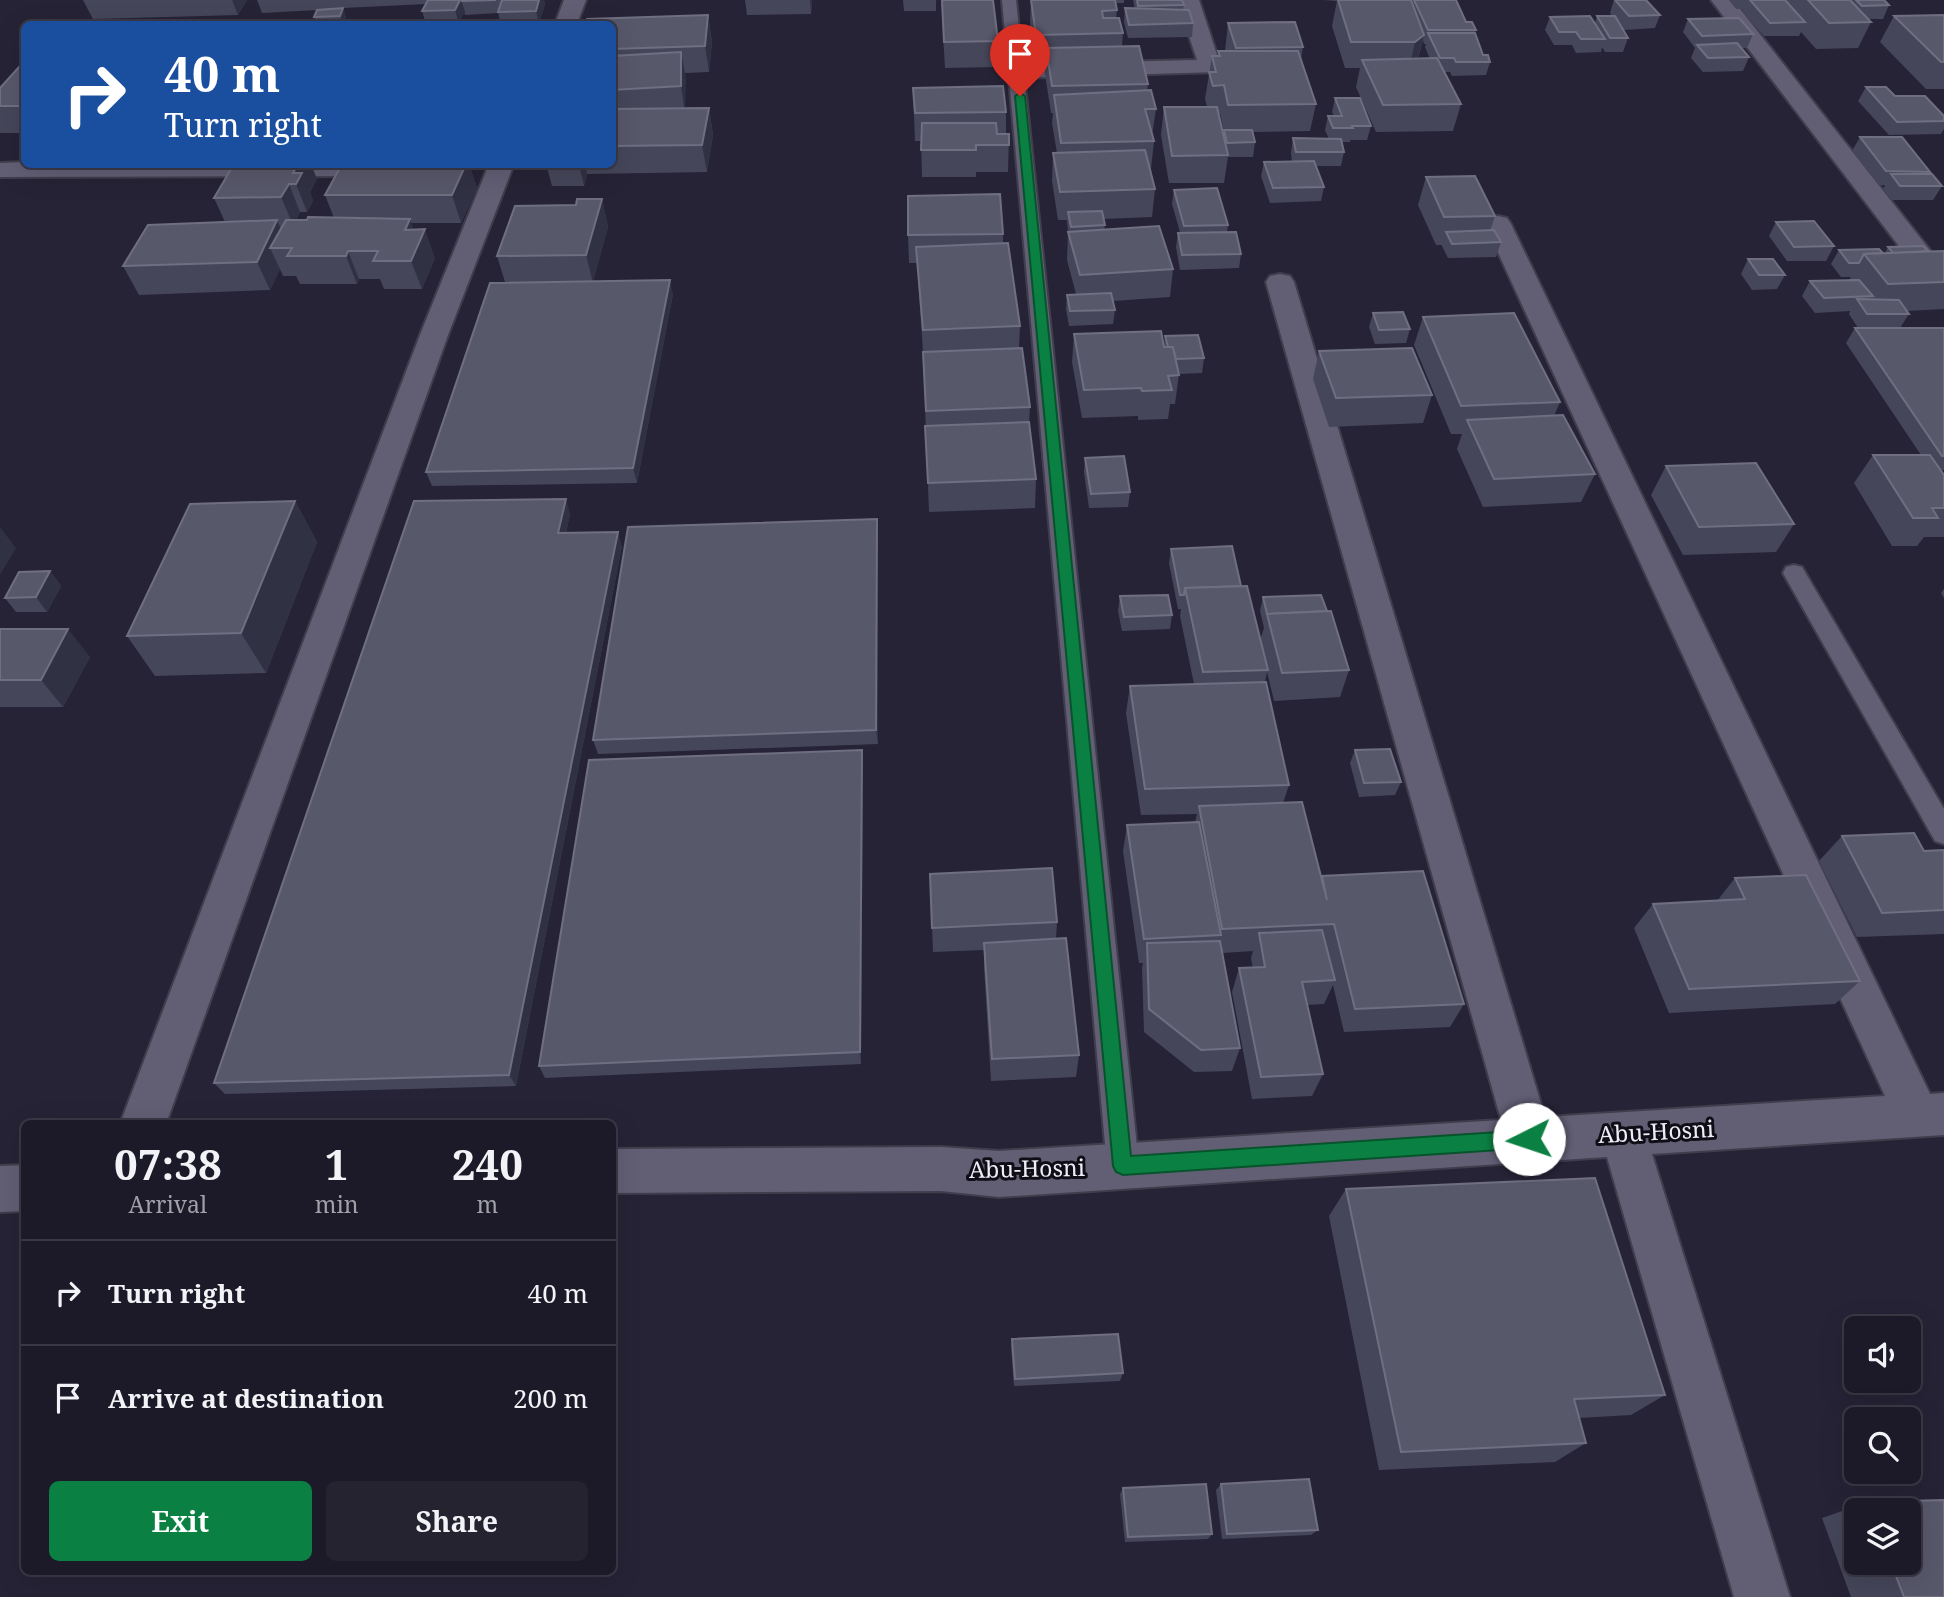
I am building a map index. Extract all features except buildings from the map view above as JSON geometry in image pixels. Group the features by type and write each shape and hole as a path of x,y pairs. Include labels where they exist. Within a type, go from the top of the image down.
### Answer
{"street":[{"path":"567,21 575,0"},
{"path":"1018,71 1210,67 1188,0"},
{"path":"1722,0 1944,286"},
{"path":"144,1120 434,335 491,168"},
{"path":"0,170 417,169"},
{"path":"1498,224 1931,1115"},
{"path":"1280,282 1529,1139"},
{"name":"Abu-Hosni","path":"616,1171 941,1169 999,1174 1931,1115"},
{"path":"1623,1133 1762,1597"},
{"path":"0,1189 21,1188"}],"lane":[{"path":"1009,0 1123,1166"},
{"path":"1794,573 1944,833"}],"route":[{"path":"1020,96 1123,1166 1529,1139"}]}
